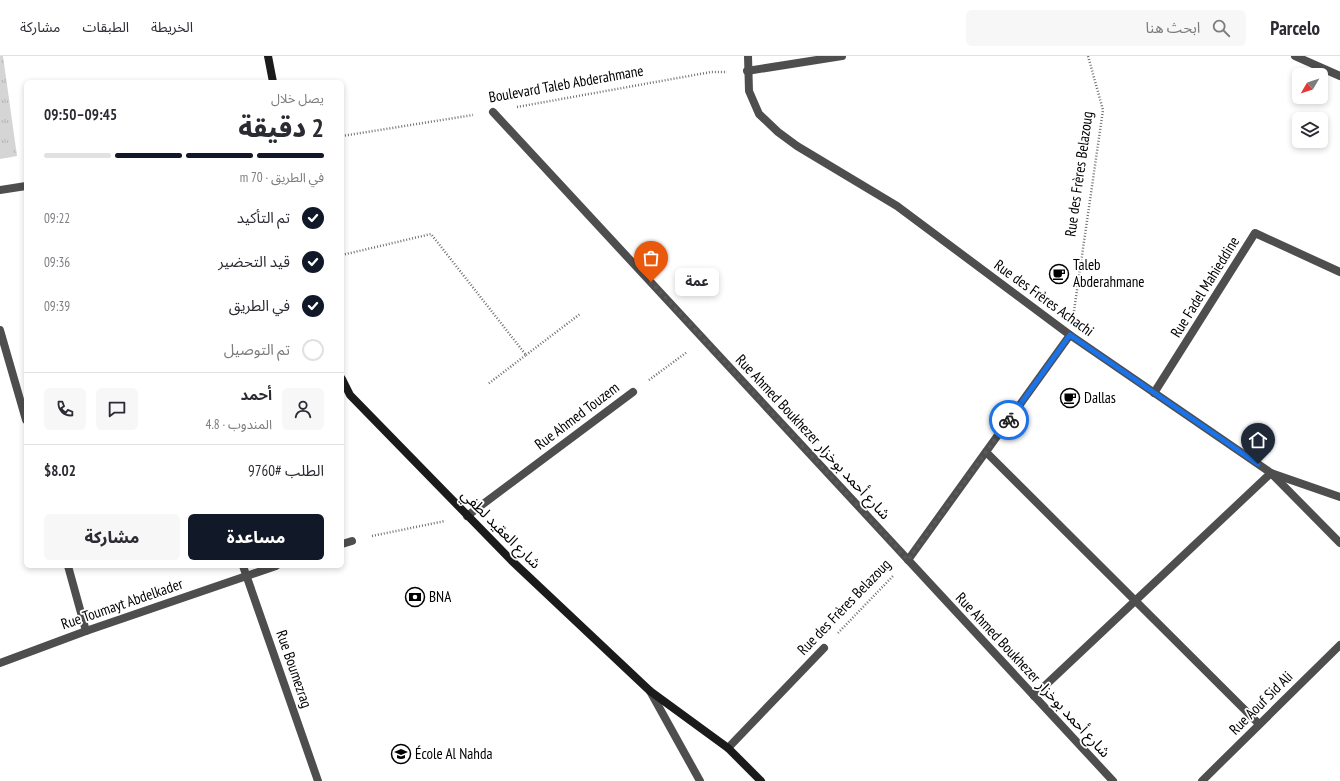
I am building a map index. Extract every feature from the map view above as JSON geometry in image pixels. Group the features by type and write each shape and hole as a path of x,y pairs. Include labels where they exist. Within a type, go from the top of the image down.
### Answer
{"main road":[{"path":"268,56 273,80"},
{"name":"شارع العقيد لطفي","path":"344,383 350,395 467,516 650,691 728,748"},
{"path":"728,748 761,781"}],"street":[{"name":"Rue des Frères Achachi","path":"748,56 747,71 749,91 759,114 778,132 797,146 897,206 1070,335 1271,473 1340,543"},
{"path":"747,71 842,56"},
{"path":"1295,56 1340,76"},
{"name":"Rue Ahmed Boukhezer شارع أحمد بوخزار","path":"493,112 1112,781"},
{"path":"0,190 24,186"},
{"name":"Rue Fadel Mahieddine","path":"1154,393 1255,233 1340,272"},
{"path":"0,330 24,413"},
{"name":"Rue des Frères Belazoug","path":"908,560 1070,335"},
{"name":"Rue Ahmed Touzem","path":"467,516 633,392"},
{"path":"986,452 1259,724"},
{"path":"1034,696 1271,473 1340,496"},
{"path":"344,543 352,541"},
{"path":"69,568 86,631"},
{"name":"Rue Boumezrag","path":"244,568 318,781"},
{"name":"Rue Toumayt Abdelkader","path":"0,663 86,631 270,568"},
{"name":"Rue Aouf Sid Ali","path":"1202,781 1340,645"},
{"name":"Rue des Frères Belazoug","path":"728,748 824,648"},
{"path":"650,691 700,781"}],"path":[{"name":"Rue des Frères Belazoug","path":"1070,335 1103,110 1088,56"},
{"name":"Boulevard Taleb Abderahmane","path":"344,136 493,112 711,72 747,71"},
{"path":"344,255 431,234 526,355"},
{"path":"488,384 580,314"},
{"name":"Rue Ahmed Touzem","path":"633,392 703,339"},
{"path":"352,541 467,516"},
{"name":"Rue des Frères Belazoug","path":"824,648 908,560"}],"green space":[{"path":"0,56 3,56 17,156 0,159"}],"way so far":[{"path":"651,282 908,560 1009,420"}],"place":[{"name":"Taleb Abderahmane","path":"1059,274"},
{"name":"عمة","path":"651,282"},
{"name":"Dallas","path":"1070,398"},
{"name":"BNA","path":"415,597"},
{"name":"École Al Nahda","path":"401,754"}],"route":[{"path":"1009,420 1070,335 1258,464"}]}
